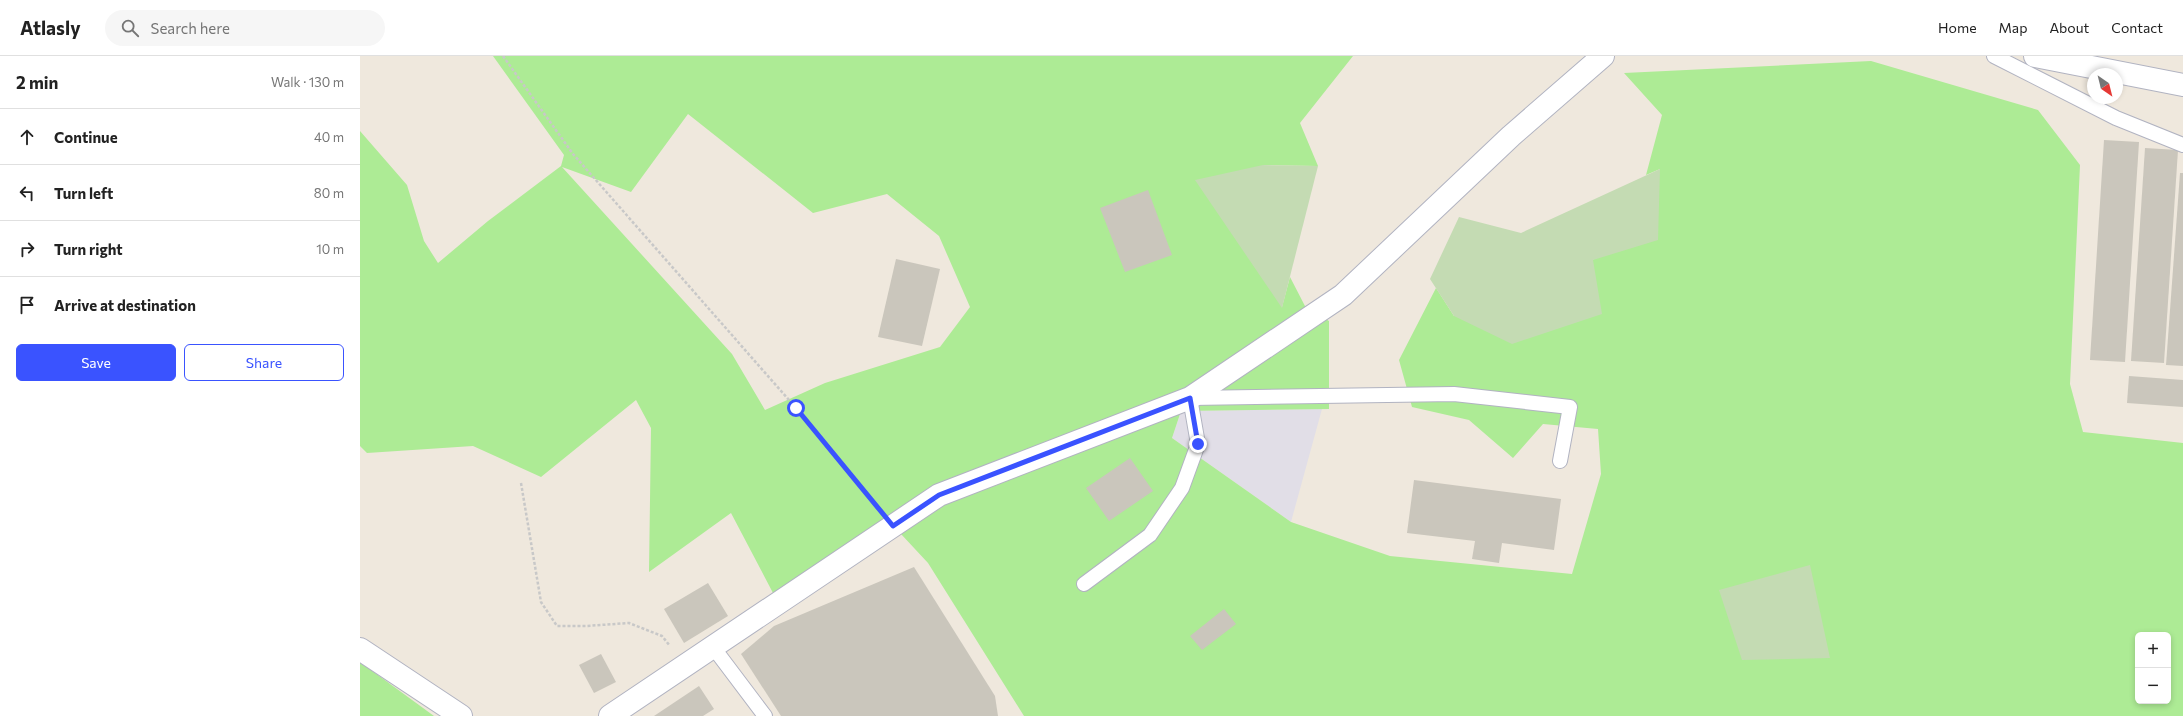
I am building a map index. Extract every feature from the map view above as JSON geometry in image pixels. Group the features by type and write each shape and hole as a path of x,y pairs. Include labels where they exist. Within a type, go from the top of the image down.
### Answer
{"street":[{"path":"610,716 939,495 1190,398 1343,295 1511,136 1603,56"},
{"path":"2035,56 2183,85"},
{"path":"360,649 461,716"}],"lane":[{"path":"1994,56 2116,118 2183,145"},
{"path":"1084,584 1150,535 1182,488 1198,444 1190,398 1454,394 1570,407 1560,461"},
{"path":"713,647 765,716"}],"path":[{"path":"503,56 573,154 796,408 893,526"},
{"path":"522,483 541,602 557,626 586,626 629,623 662,636 685,666"}],"shaded area":[{"path":"1322,409 1291,522 1172,438 1181,411"}],"green space":[{"path":"493,56 1353,56 1300,123 1318,166 1263,165 1282,307 1290,277 1306,308 1329,321 1329,409 1181,411 1172,438 1291,522 1390,556 1572,574 1601,474 1598,429 1543,424 1513,458 1469,420 1412,407 1399,360 1436,288 1454,316 1593,260 1660,169 1646,175 1662,115 1624,73 1871,61 2038,110 2080,165 2070,384 2083,432 2183,443 2183,716 1024,716 928,563 901,534 783,612 731,513 649,572 651,428 636,400 541,477 473,446 367,453 360,446 360,131 407,185 424,241 438,263 488,221 561,166 564,155","holes":["688,114 813,213 887,194 939,236 970,307 940,347 825,383 765,410 732,354 562,167 631,192"]},
{"path":"1263,165 1318,166 1282,308 1195,180"},
{"path":"1660,169 1658,240 1593,260 1602,314 1512,344 1454,316 1430,279 1459,217 1521,233"},
{"path":"1810,565 1830,658 1742,660 1719,590"},
{"path":"360,662 434,716 360,716"}],"building":[{"path":"2104,140 2139,142 2125,362 2090,360"},
{"path":"2145,148 2178,150 2164,363 2131,361"},
{"path":"2180,173 2183,173 2183,366 2166,365"},
{"path":"1148,190 1172,255 1125,272 1100,208"},
{"path":"896,259 940,269 922,346 878,337"},
{"path":"2129,376 2183,380 2183,407 2127,403"},
{"path":"1130,458 1153,491 1109,521 1086,488"},
{"path":"1414,480 1561,499 1554,550 1502,543 1499,563 1472,559 1475,541 1407,533"},
{"path":"914,567 995,696 998,716 781,716 741,654 774,626"},
{"path":"708,583 728,616 684,643 664,609"},
{"path":"1224,609 1236,624 1202,650 1190,636"},
{"path":"601,654 616,682 594,693 579,665"},
{"path":"699,686 714,709 703,716 654,716"}],"route":[{"path":"796,408 893,526 939,495 1190,398 1198,444"}]}
